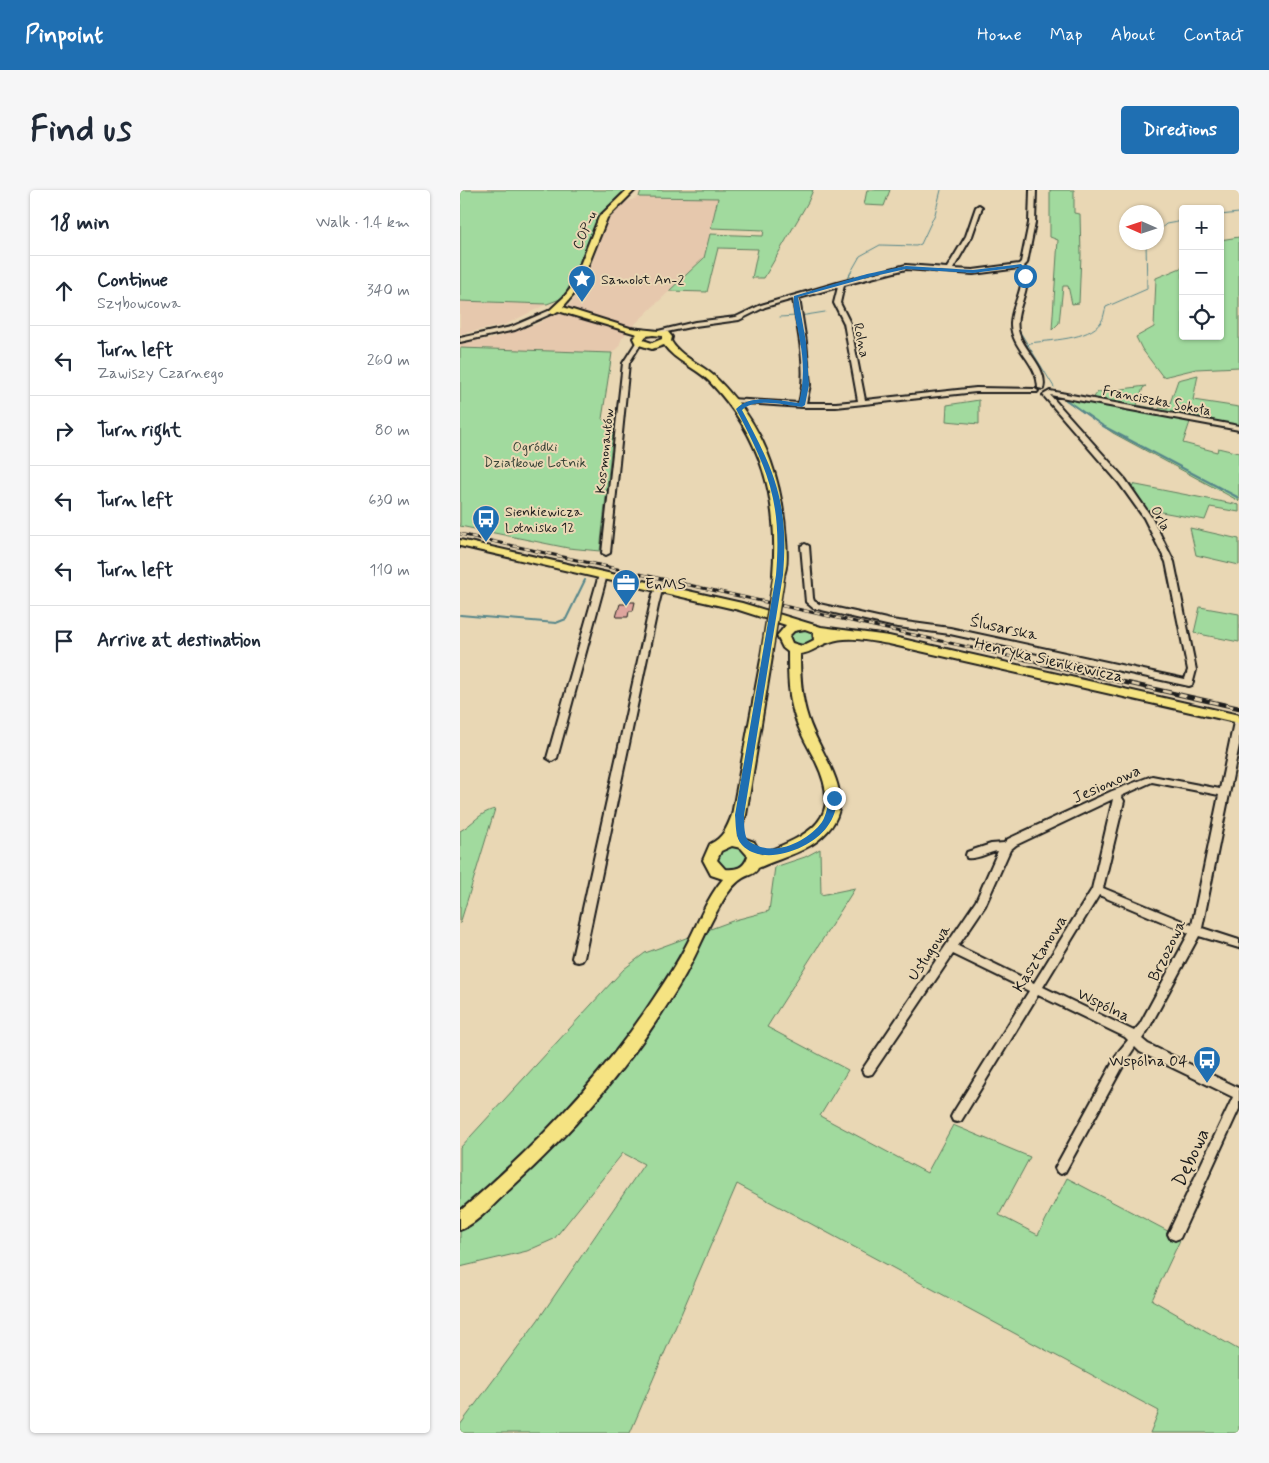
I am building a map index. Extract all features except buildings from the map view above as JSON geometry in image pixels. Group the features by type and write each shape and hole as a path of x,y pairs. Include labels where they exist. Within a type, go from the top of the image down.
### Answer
{"main road":[{"name":"COP-u","path":"554,309 567,299 575,288 603,217 631,190"},
{"path":"554,309 641,338 652,346 675,351"},
{"path":"641,338 657,332 667,338 675,351 708,375 735,405 763,455 777,497 782,532 779,575 740,815 742,838 755,856 754,864"},
{"path":"652,346 667,338"},
{"path":"464,544 742,607 798,625 811,626 819,635 816,646 799,650 790,647"},
{"path":"460,1222 556,1133 600,1082 653,1013 683,965 715,902 731,880 747,871 754,864 808,840 818,832 830,815 834,798 832,782 808,735 798,706 794,651 784,642 783,628 769,616"},
{"path":"784,633 798,625"},
{"name":"Henryka Sienkiewicza","path":"819,635 831,637 852,635 889,640 1239,721"},
{"path":"795,674 804,652 808,649"},
{"path":"715,902 718,878 716,871 710,864 710,856 715,848 730,837 740,815"},
{"path":"724,842 735,841 760,851 785,851"},
{"path":"716,871 726,875 737,875"}],"street":[{"name":"Orla","path":"1033,190 1032,223 1024,263 1021,266 1025,276 1014,326 1023,348 1039,375 1043,392 1122,481 1148,518 1170,562 1192,670 1189,684"},
{"path":"949,270 970,236 979,207"},
{"path":"657,332 679,327 737,320 755,309 839,284 906,267 984,271 1021,266"},
{"name":"Rolna","path":"839,284 841,286 837,303 847,322 862,403"},
{"path":"796,297 803,342 806,385 802,405"},
{"path":"460,340 512,329 554,309"},
{"path":"667,338 679,327"},
{"name":"Kosmonautów","path":"606,553 626,363 641,338"},
{"path":"631,354 652,346"},
{"name":"Franciszka Sokoła","path":"735,405 754,401 802,405 862,403 976,390 1043,392 1239,428"},
{"path":"1054,406 1057,399 1070,396"},
{"name":"Ślusarska","path":"805,546 809,598 812,604 891,624 950,631 1189,684"},
{"path":"552,758 603,576"},
{"path":"578,958 654,606 657,594 661,588"},
{"name":"Brzozowa","path":"1061,1168 1123,1055 1144,1027 1196,931 1239,721"},
{"name":"Jesionowa","path":"971,855 991,848 1006,847 1012,842 1115,794 1152,779 1225,793"},
{"name":"Kasztanowa","path":"957,1117 1097,890 1119,800 1115,794"},
{"name":"Usługowa","path":"868,1070 981,903 1006,847"},
{"path":"1097,890 1196,931 1239,944"},
{"name":"Wspólna","path":"950,948 1129,1034 1144,1048 1239,1095"},
{"name":"Dębowa","path":"1175,1234 1239,1095"}],"shaded area":[{"path":"639,197 718,198 704,258 635,324 612,353 460,348 460,343 491,339 537,324 569,305 582,289 605,228 603,222 617,206"},
{"path":"460,301 547,304 505,325 460,334"}],"green space":[{"path":"460,190 627,190 596,222 567,291 560,299 547,304 460,301"},
{"path":"641,190 813,190 764,278 752,278 758,249 718,248 707,292 669,291 704,258 710,234 763,236 764,230 711,228 718,198 639,197"},
{"path":"867,190 890,190 884,206 864,205"},
{"path":"1050,190 1074,190 1074,213 1080,214 1081,255 1079,303 1072,304 1068,286 1063,286 1059,323 1052,330 1058,240 1050,237"},
{"path":"1239,237 1239,367 1196,369 1163,377 1142,349 1136,337 1154,327 1156,278 1179,269 1179,340 1224,340 1224,239"},
{"name":"Ogródki Działkowe Lotnik","path":"460,348 612,353 602,419 613,421 614,424 600,551 568,548 460,526"},
{"path":"1198,375 1193,400 1239,407 1239,425 1159,411 1159,408 1168,409 1178,380"},
{"path":"1146,386 1143,388 1137,405 1155,407 1154,410 1094,397 1098,392"},
{"path":"1064,399 1194,421 1190,422 1183,443 1217,452 1218,448 1239,453 1239,501 1113,433"},
{"path":"979,400 979,424 946,421 947,405"},
{"path":"1126,483 1239,505 1239,512 1210,507 1205,520 1145,509"},
{"path":"1190,528 1239,539 1239,565 1196,555"},
{"path":"1200,607 1239,614 1239,642 1194,633"},
{"path":"799,628 810,629 815,633 814,641 804,646 791,642 788,635"},
{"path":"495,809 460,924 460,831 481,815"},
{"path":"732,846 741,847 748,855 748,862 738,870 724,869 716,861 719,851"},
{"path":"820,849 821,895 855,888 767,1027 848,1070 820,1116 927,1173 953,1125 1030,1157 999,1215 1038,1235 1067,1178 1181,1238 1152,1300 1239,1350 1239,1433 1150,1433 1159,1411 737,1184 630,1433 460,1433 460,1425 538,1320 644,1164 623,1153 554,1239 527,1251 460,1267 460,1148 624,969 645,953 735,920 769,911 775,867 805,857"}],"waterway":[{"path":"847,279 860,256 880,245 916,246 921,244 935,214 941,190"},
{"path":"1224,215 1239,213"},
{"path":"1164,226 1179,222"},
{"path":"1028,345 1030,343 1078,336 1088,332 1101,322 1106,307 1147,289 1146,250"},
{"path":"1026,266 1026,288"},
{"path":"839,304 845,286"},
{"path":"800,316 825,312"},
{"path":"780,317 796,316"},
{"path":"1017,327 1028,345"},
{"path":"1028,345 1054,387"},
{"path":"1066,400 1103,426 1239,498"},
{"path":"460,615 556,623 566,619 585,580"}],"railway":[{"path":"460,534 1044,664"},
{"path":"1038,663 1239,708"}],"place":[{"name":"Samolot An-2","path":"582,303"},
{"name":"Sienkiewicza Lotnisko 12","path":"486,543"},
{"name":"EnMS","path":"626,607"},
{"name":"Wspólna 04","path":"1207,1084"}],"route":[{"path":"834,798 830,815 818,832 808,840 785,851 760,851 749,846 742,838 740,815 779,575 782,544 781,520 771,475 763,455 739,409 744,404 754,401 802,405 806,385 803,342 796,297 906,267 973,272 1021,266 1025,276"}]}
